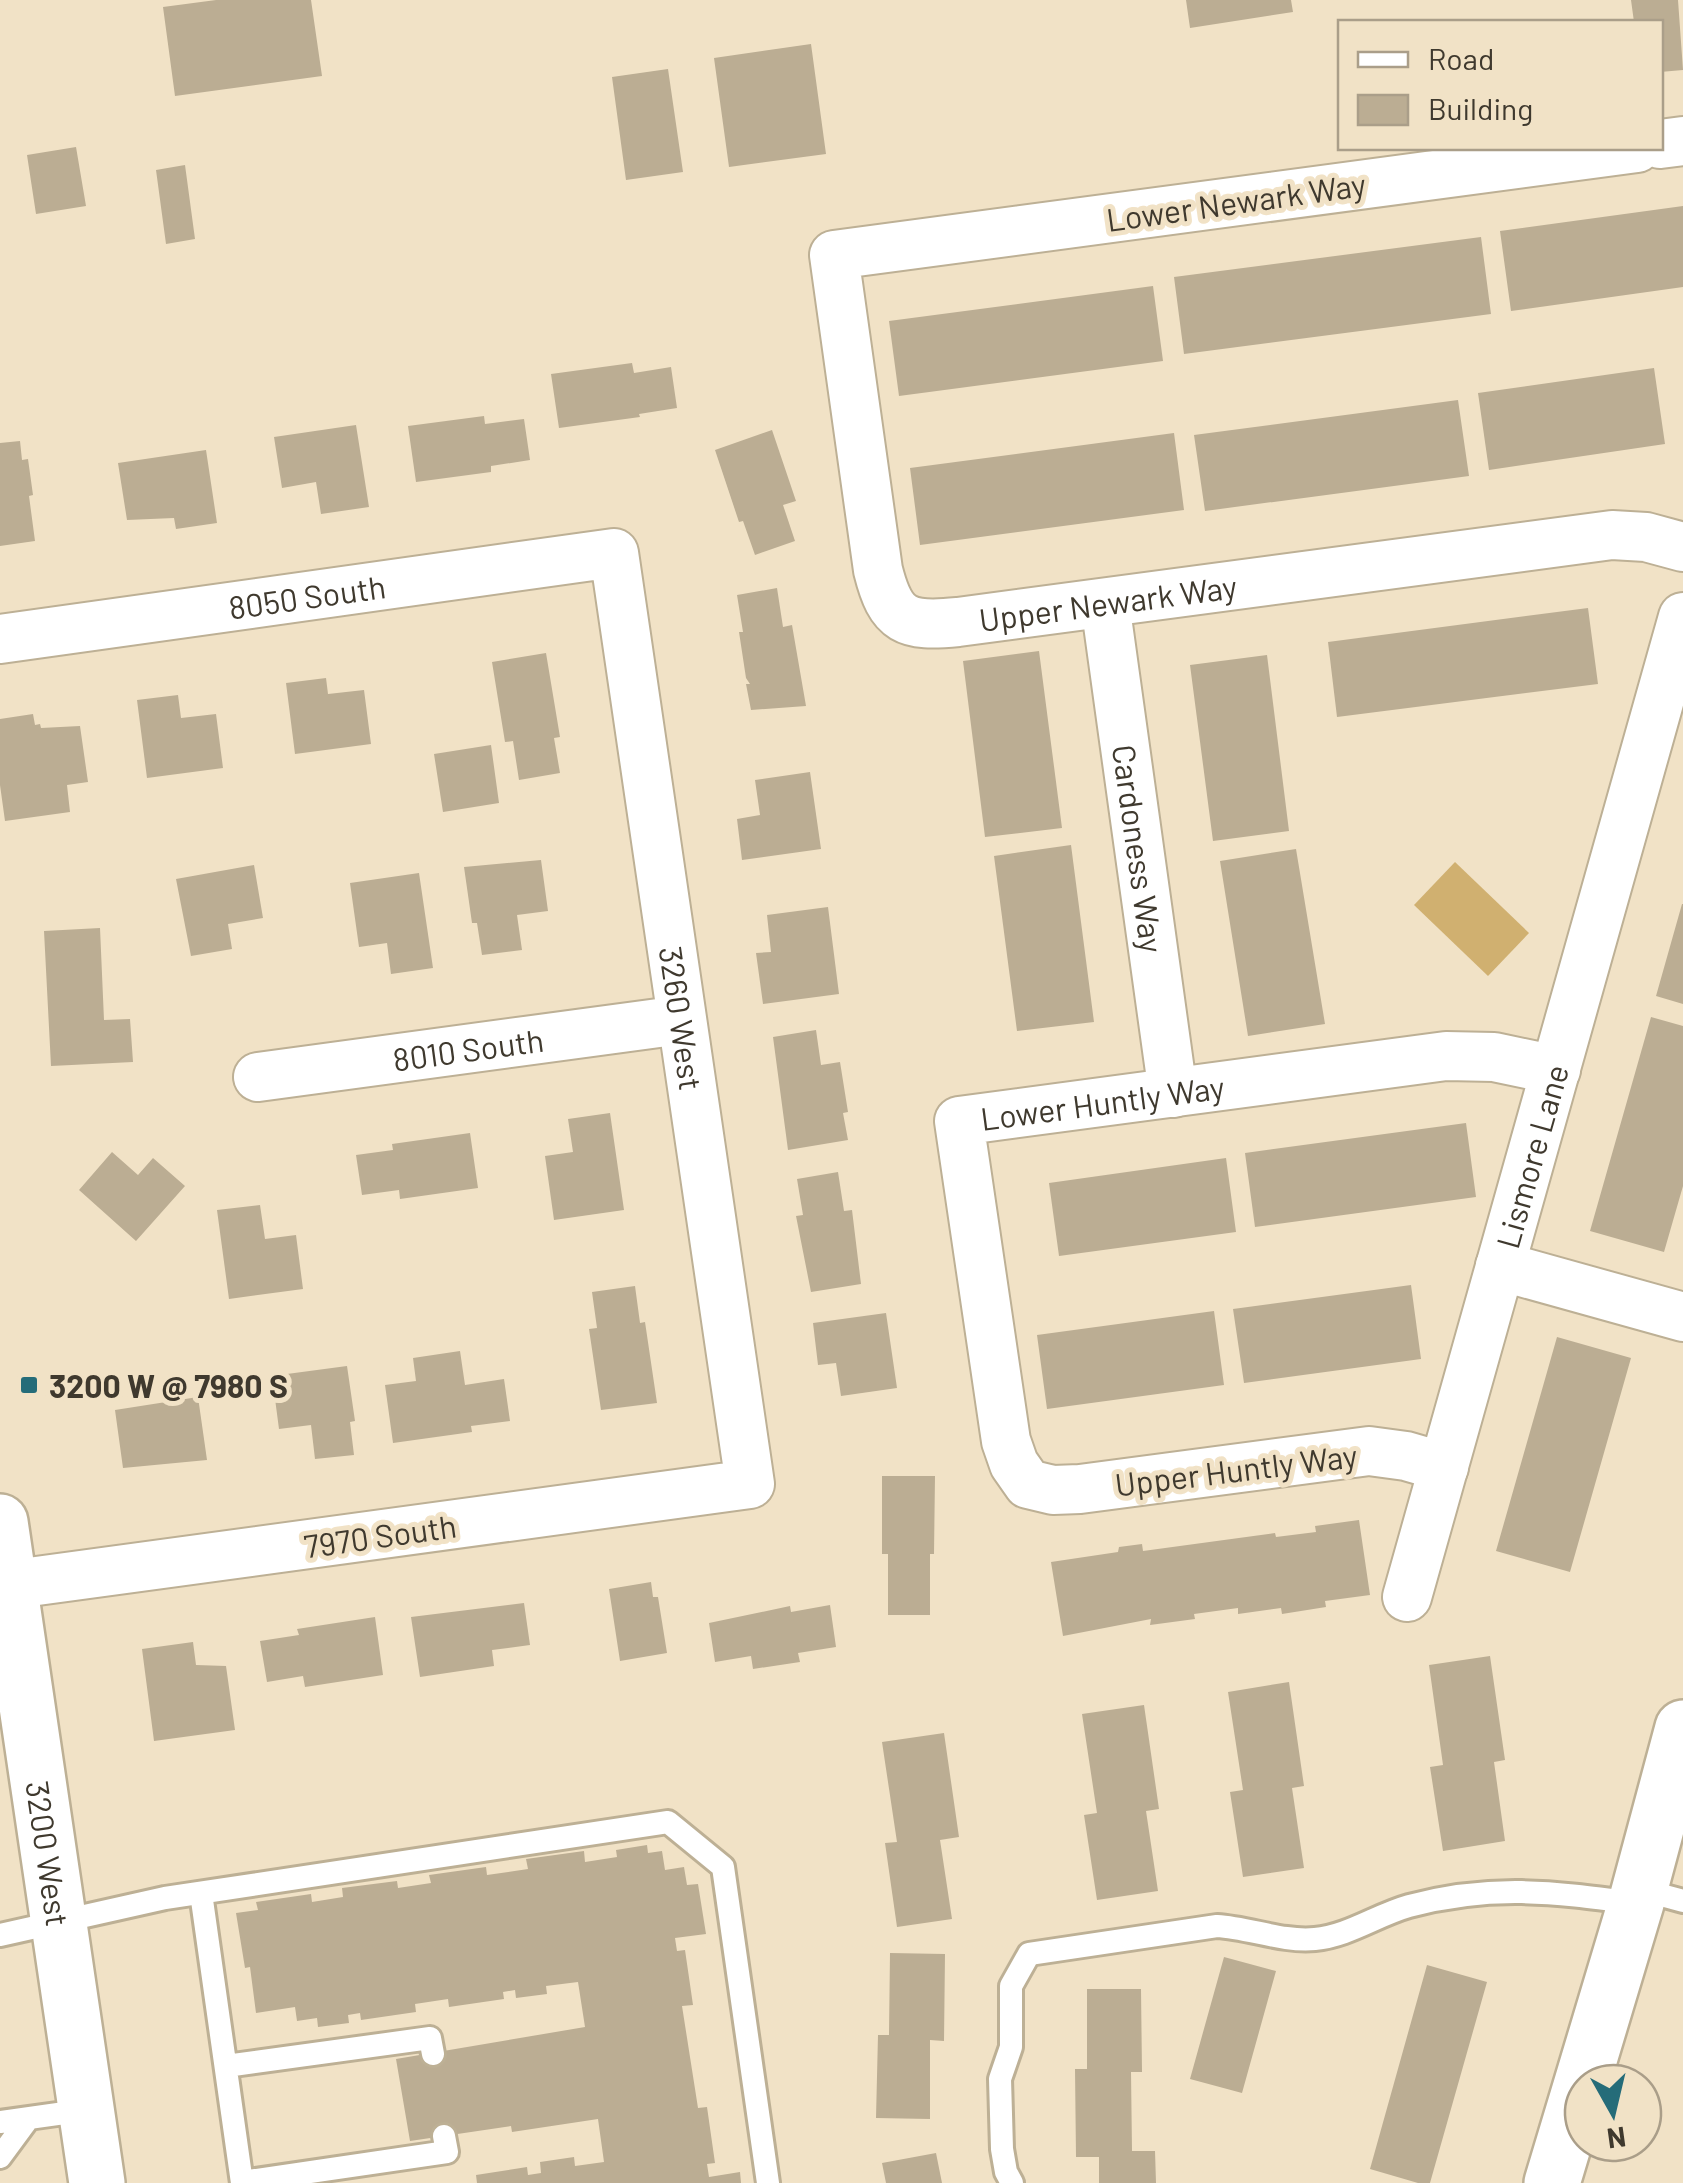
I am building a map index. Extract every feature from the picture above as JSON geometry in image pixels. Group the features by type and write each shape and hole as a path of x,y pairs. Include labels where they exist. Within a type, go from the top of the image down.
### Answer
{"street":[{"name":"Lower Newark Way","path":"834,255 1622,150"},
{"name":"Upper Newark Way","path":"834,255 878,570 892,609 901,619 930,624 1612,536 1646,537 1683,547"},
{"name":"8050 South","path":"0,639 614,553"},
{"name":"3260 West","path":"614,553 750,1484"},
{"name":"Cardoness Way","path":"1105,602 1173,1093"},
{"name":"Lismore Lane","path":"1407,1598 1556,1070 1669,721 1683,617"},
{"name":"8010 South","path":"258,1078 681,1020"},
{"name":"Lower Huntly Way","path":"1028,1484 1014,1464 1006,1442 959,1122 1446,1056 1494,1057 1556,1070"},
{"path":"1500,1266 1683,1317"},
{"name":"Upper Huntly Way","path":"1028,1484 1066,1490 1369,1451 1444,1467"},
{"name":"7970 South","path":"5,1586 750,1484"},
{"name":"3200 West","path":"0,1522 5,1586 97,2183"},
{"path":"1552,2183 1653,1898 1683,1728"}],"lane":[{"path":"0,1934 201,1893 668,1822 723,1867 768,2183"},
{"path":"1012,2183 1002,2149 1000,2079 1011,2046 1012,1986 1029,1954 1218,1926 1312,1940 1330,1937 1404,1908 1490,1891 1653,1898"},
{"path":"201,1893 242,2183 447,2152 444,2136"},
{"path":"226,2066 430,2038 433,2054"},
{"path":"0,2122 86,2110"},
{"path":"0,2156 28,2118"}],"shaded area":[{"path":"1455,862 1529,933 1488,976 1414,905"}],"building":[{"path":"216,0 311,0 322,76 175,96 163,7"},
{"path":"1186,0 1291,0 1293,12 1190,28"},
{"path":"1631,0 1678,0 1683,70 1663,72 1663,20 1634,20"},
{"path":"811,44 826,154 729,167 714,58"},
{"path":"668,69 683,172 626,180 612,77"},
{"path":"76,147 86,206 36,214 27,155"},
{"path":"185,165 195,239 166,244 156,170"},
{"path":"1683,206 1683,287 1511,311 1500,231"},
{"path":"1481,237 1491,314 1184,354 1174,277"},
{"path":"1153,286 1163,361 899,396 889,321"},
{"path":"632,363 634,373 671,367 677,408 559,428 551,374"},
{"path":"1654,368 1665,444 1489,470 1478,393"},
{"path":"1458,400 1469,476 1205,511 1194,435"},
{"path":"484,416 485,424 524,419 530,460 491,466 491,472 416,482 408,426"},
{"path":"356,425 369,507 321,514 316,482 282,488 274,437"},
{"path":"772,430 796,501 783,505 795,541 755,555 743,521 739,522 715,450"},
{"path":"1174,433 1184,510 920,545 910,468"},
{"path":"20,441 22,460 28,459 35,541 0,546 0,443"},
{"path":"206,450 217,523 176,529 174,518 127,520 118,463"},
{"path":"777,588 783,627 792,625 806,706 751,710 737,595"},
{"path":"1588,608 1598,684 1337,717 1328,642"},
{"path":"1039,651 1062,828 985,837 963,661"},
{"path":"546,653 560,737 554,738 560,773 519,780 513,741 505,742 492,662"},
{"path":"1267,655 1289,831 1213,841 1190,665"},
{"path":"326,678 328,694 364,690 371,744 295,754 286,683"},
{"path":"178,695 181,718 216,714 223,768 147,778 137,700"},
{"path":"33,714 35,725 40,724 41,728 80,726 88,782 67,785 70,812 5,821 0,785 0,719"},
{"path":"491,745 499,803 443,812 434,754"},
{"path":"810,772 821,849 742,860 737,819 760,815 755,780"},
{"path":"1071,845 1094,1022 1017,1031 994,856"},
{"path":"1296,849 1325,1024 1248,1036 1220,861"},
{"path":"541,860 548,911 517,915 522,950 482,955 477,923 472,923 464,867"},
{"path":"254,865 263,918 228,924 232,949 191,956 176,879"},
{"path":"419,873 433,968 391,974 387,943 359,947 350,883"},
{"path":"1683,904 1683,1004 1656,996"},
{"path":"828,907 839,994 763,1004 756,953 771,952 767,915"},
{"path":"100,928 104,1020 130,1019 133,1062 51,1066 44,931"},
{"path":"1651,1017 1683,1026 1683,1186 1664,1252 1590,1231"},
{"path":"816,1030 821,1065 840,1062 848,1140 788,1150 773,1037"},
{"path":"610,1113 624,1210 554,1220 545,1156 573,1152 568,1119"},
{"path":"1466,1123 1476,1197 1255,1227 1245,1153"},
{"path":"470,1133 478,1188 400,1199 399,1190 362,1195 356,1155 393,1150 392,1144"},
{"path":"112,1152 138,1175 153,1158 185,1186 136,1241 79,1190"},
{"path":"1226,1158 1236,1232 1059,1256 1049,1183"},
{"path":"838,1172 844,1211 852,1210 861,1284 811,1292 796,1216 803,1215 797,1179"},
{"path":"260,1205 265,1239 296,1235 303,1289 229,1299 217,1210"},
{"path":"1411,1285 1421,1359 1244,1383 1233,1309"},
{"path":"635,1286 640,1323 645,1322 657,1403 601,1410 589,1329 597,1328 592,1292"},
{"path":"1214,1311 1224,1385 1047,1409 1037,1335"},
{"path":"886,1313 897,1388 841,1396 836,1363 818,1365 813,1323"},
{"path":"1557,1337 1631,1358 1570,1572 1496,1551"},
{"path":"460,1351 465,1385 504,1379 510,1421 471,1426 472,1432 393,1443 385,1385 416,1381 413,1358"},
{"path":"347,1366 355,1421 350,1422 354,1455 315,1459 311,1425 279,1429 272,1376"},
{"path":"198,1397 207,1460 123,1468 115,1410"},
{"path":"882,1476 935,1476 930,1615 888,1615 888,1554 882,1554"},
{"path":"1359,1520 1370,1595 1325,1601 1326,1607 1282,1614 1281,1608 1238,1614 1238,1608 1194,1614 1195,1619 1150,1625 1151,1619 1063,1636 1051,1562 1118,1552 1119,1547 1142,1544 1143,1551 1275,1533 1276,1537 1316,1532 1315,1526"},
{"path":"651,1582 653,1597 658,1597 667,1653 620,1661 609,1589"},
{"path":"524,1603 530,1645 492,1650 494,1666 420,1677 411,1617"},
{"path":"830,1605 836,1647 798,1653 800,1662 753,1669 751,1656 715,1662 709,1623 790,1606 791,1612"},
{"path":"375,1617 383,1675 305,1687 303,1676 267,1682 260,1641 299,1635 297,1629"},
{"path":"193,1642 196,1665 226,1666 235,1730 154,1741 142,1649"},
{"path":"1490,1656 1505,1760 1494,1762 1505,1841 1443,1851 1430,1767 1443,1765 1429,1665"},
{"path":"1289,1682 1304,1786 1292,1788 1304,1868 1243,1877 1230,1792 1243,1790 1228,1692"},
{"path":"1144,1705 1159,1809 1146,1811 1158,1891 1097,1900 1084,1815 1097,1813 1082,1714"},
{"path":"944,1733 959,1837 940,1840 952,1919 897,1927 885,1843 897,1842 882,1742"},
{"path":"647,1845 648,1853 662,1851 665,1870 684,1867 687,1885 698,1884 706,1934 675,1938 677,1951 685,1950 693,2005 682,2006 698,2108 707,2107 715,2163 707,2164 709,2177 740,2172 741,2183 477,2183 476,2175 527,2167 528,2175 541,2173 540,2162 574,2157 575,2166 604,2162 598,2119 512,2132 511,2126 410,2141 396,2059 585,2027 578,1982 546,1986 547,1994 516,1998 515,1990 503,1992 504,1999 449,2007 448,1999 415,2004 416,2012 361,2020 360,2013 348,2015 349,2023 318,2027 317,2018 297,2021 295,2007 256,2013 250,1967 245,1968 236,1913 258,1910 256,1902 311,1894 312,1902 343,1897 342,1888 397,1881 398,1888 431,1883 429,1875 486,1867 487,1875 528,1869 526,1859 584,1851 585,1862 617,1857 616,1850"},
{"path":"890,1953 945,1954 944,2041 930,2040 930,2119 876,2118 878,2035 889,2035"},
{"path":"1224,1957 1276,1971 1242,2093 1190,2079"},
{"path":"1427,1965 1487,1982 1430,2183 1418,2183 1370,2169"},
{"path":"1087,1989 1141,1989 1142,2072 1131,2072 1132,2151 1155,2151 1156,2183 1099,2183 1099,2157 1076,2157 1075,2069 1087,2069"},
{"path":"936,2153 942,2183 886,2183 882,2163"}],"place":[{"name":"3200 W @ 7980 S","path":"29,1385"}]}
